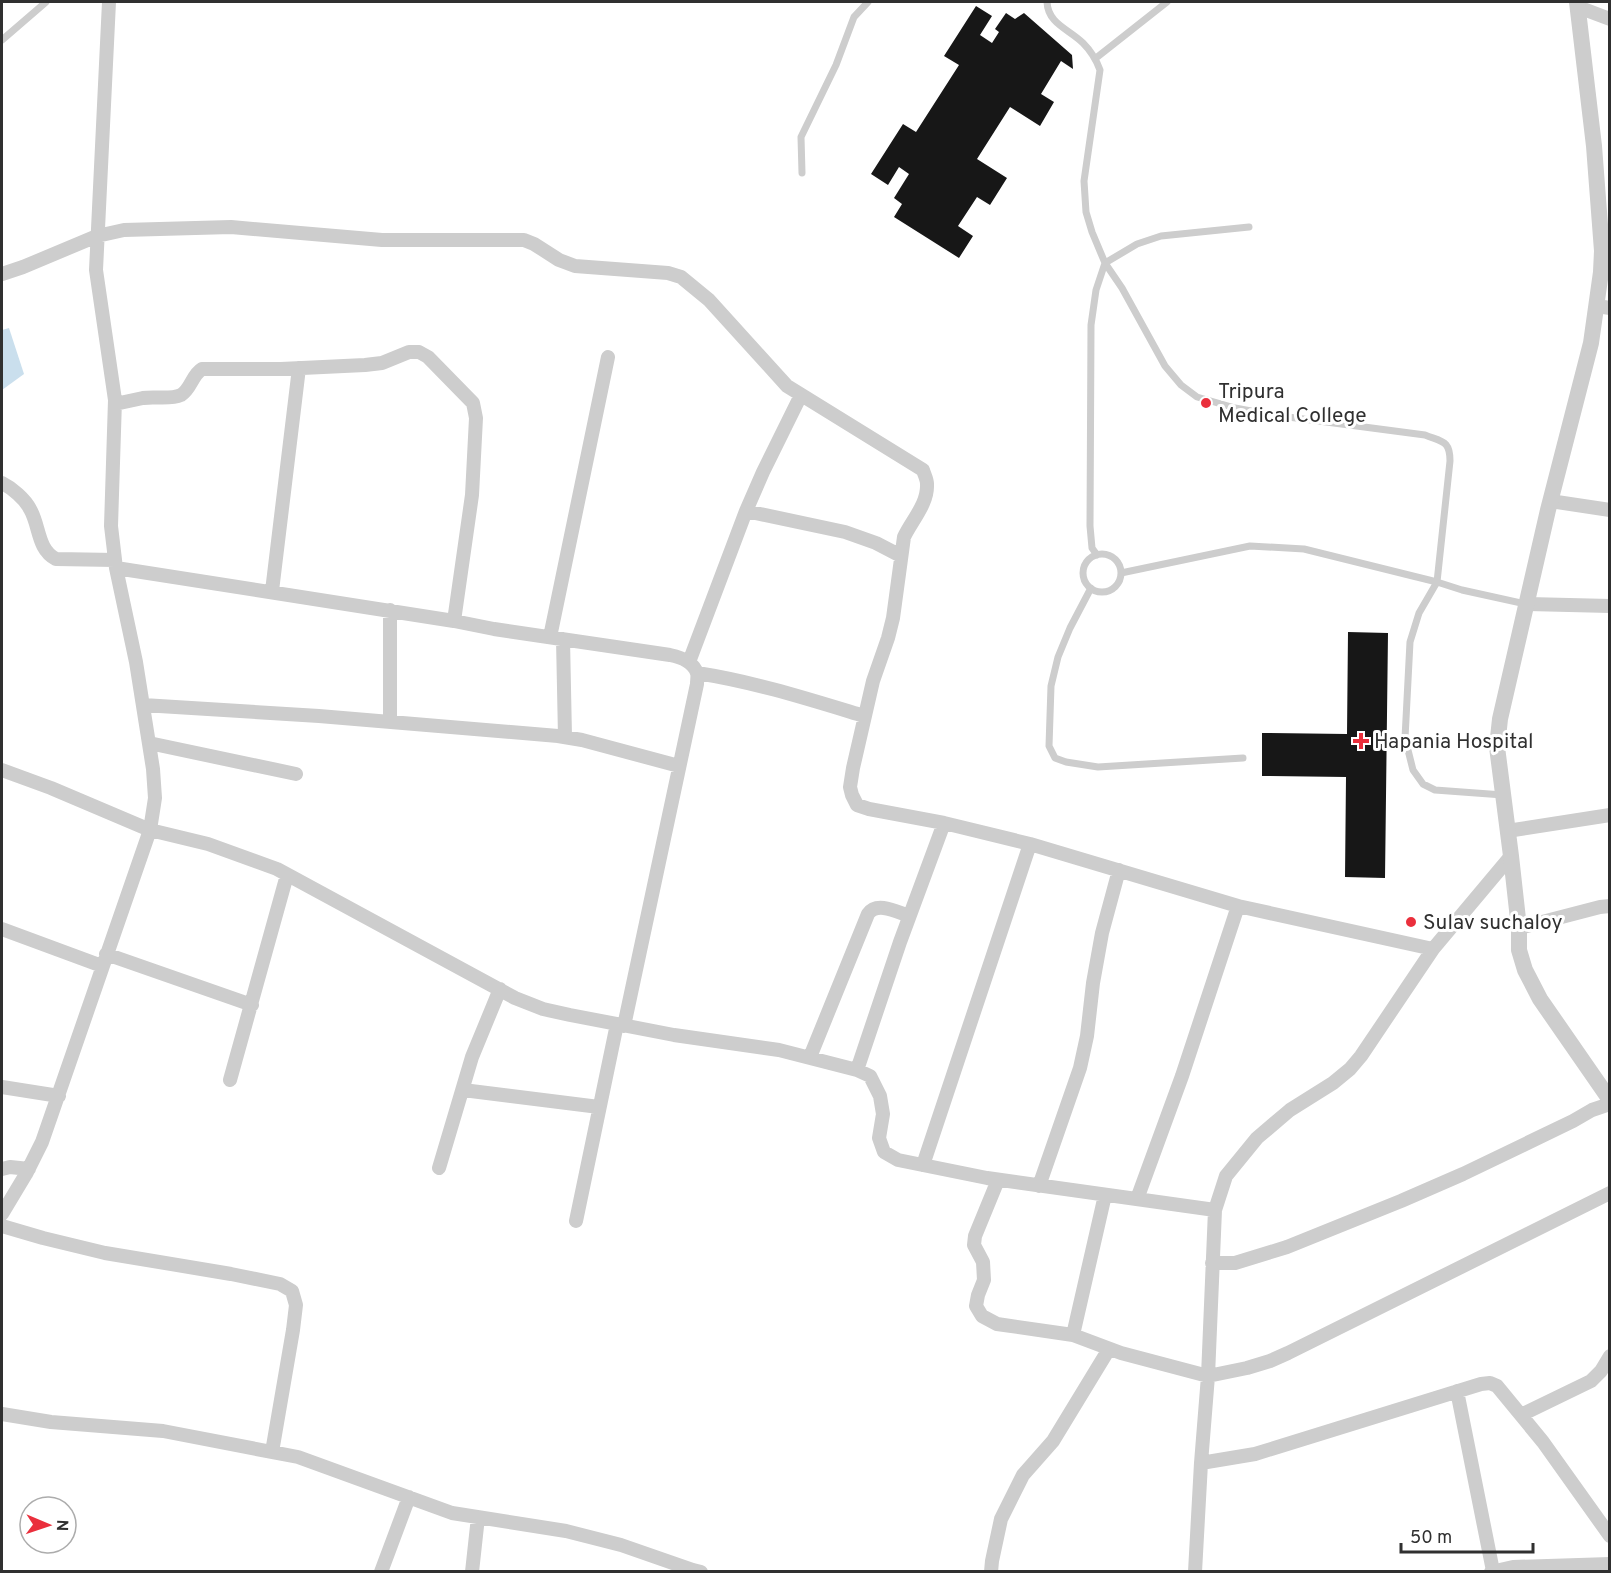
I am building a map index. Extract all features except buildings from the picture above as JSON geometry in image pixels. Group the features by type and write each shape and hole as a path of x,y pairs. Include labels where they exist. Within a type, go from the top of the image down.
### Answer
{"street":[{"path":"2,1214 29,1169 59,1096 150,830 155,798 143,705 111,526 115,404 96,270 109,2"},
{"path":"1577,4 1610,19"},
{"path":"1212,1263 1235,1263 1287,1247 1442,1183 1610,1102 1540,999 1525,970 1519,950 1519,928 1497,747 1500,720 1550,501 1591,343 1603,307 1601,232 1594,146 1577,4"},
{"path":"2,274 97,236 124,230 231,226 382,240 524,240 559,260 575,266 668,273 681,277 709,300 787,386 923,470 927,484 925,498 904,537 893,618 864,716 850,787 857,805 1030,844 1238,906 1432,949"},
{"path":"115,404 143,398 182,394 189,387 196,373 202,369 365,365 382,363 409,352 419,352 428,357 473,403 476,418 472,495 454,621"},
{"path":"565,737 556,638 608,357"},
{"path":"272,591 299,368"},
{"path":"576,1221 599,1107 620,1025 697,684 693,667 746,511 801,395"},
{"path":"2,483 22,499 30,509 40,540 49,555 56,559 116,564 494,629 670,655 682,658 693,667 864,716"},
{"path":"1550,501 1610,510"},
{"path":"746,511 845,532 876,543 901,556"},
{"path":"1528,604 1610,606"},
{"path":"390,610 390,721"},
{"path":"143,705 390,721 565,737 679,766"},
{"path":"149,743 296,774"},
{"path":"2,770 150,830 208,843 277,869 515,998 543,1009 674,1035 779,1050 857,1070 870,1076 880,1096 882,1114 879,1138 884,1152 898,1160 998,1180 1215,1210"},
{"path":"1507,831 1610,815"},
{"path":"857,1070 909,916 944,823"},
{"path":"923,1165 1030,844"},
{"path":"1195,1572 1208,1376 1215,1210 1226,1176 1257,1138 1290,1110 1333,1083 1350,1069 1432,949 1511,856"},
{"path":"1039,1186 1080,1068 1102,933 1119,870"},
{"path":"230,1080 287,875"},
{"path":"1137,1199 1188,1057 1238,906"},
{"path":"1519,928 1610,906"},
{"path":"810,1057 868,914 872,909 878,907 909,916"},
{"path":"2,929 252,1005"},
{"path":"439,1168 472,1057 500,989"},
{"path":"2,1087 59,1096"},
{"path":"462,1090 599,1107"},
{"path":"2,1169 10,1167 29,1169"},
{"path":"998,1180 975,1236 974,1245 983,1262 984,1280 976,1306 982,1316 997,1324 1073,1335 1120,1353 1208,1376 1247,1368 1288,1353 1610,1193"},
{"path":"1073,1335 1105,1195"},
{"path":"2,1226 105,1253 280,1284 291,1291 296,1305 273,1452"},
{"path":"991,1572 1001,1519 1023,1475 1053,1441 1109,1349"},
{"path":"1521,1415 1591,1381 1601,1371 1610,1356"},
{"path":"1201,1463 1255,1454 1490,1383 1497,1386 1543,1442 1610,1536"},
{"path":"1457,1392 1492,1571 1513,1567 1610,1564"},
{"path":"2,1414 51,1422 163,1431 298,1457 452,1513 566,1531 621,1545 674,1567 701,1572"},
{"path":"381,1572 409,1497"},
{"path":"472,1572 478,1517"}],"lane":[{"path":"2,40 46,2"},
{"path":"802,173 801,137 836,65 854,17 868,2"},
{"path":"1047,2 1047,8 1054,22 1081,41 1096,58 1100,70 1084,181 1086,212 1092,232 1105,263 1122,288 1166,366 1180,385 1197,397 1235,408 1425,435 1444,442 1450,449 1437,582 1419,613 1410,642 1405,738 1413,770 1424,784 1435,790 1503,795"},
{"path":"1096,58 1167,2"},
{"path":"1096,555 1092,548 1090,526 1091,325 1096,290 1105,263 1137,244 1161,236 1249,227"},
{"path":"1121,573 1250,546 1304,549 1462,590 1528,604"},
{"path":"1105,554 1119,564 1121,573 1118,584 1113,589 1096,591 1087,583 1084,572 1087,562 1096,555 1105,554"},
{"path":"1091,588 1058,657 1051,686 1049,746 1055,758 1098,767 1243,758"}],"water":[{"path":"9,328 24,374 2,390 2,330"}],"place":[{"name":"Tripura Medical College","path":"1206,403"},
{"name":"Hapania Hospital","path":"1361,741"},
{"name":"Sulav suchaloy","path":"1411,922"}]}
